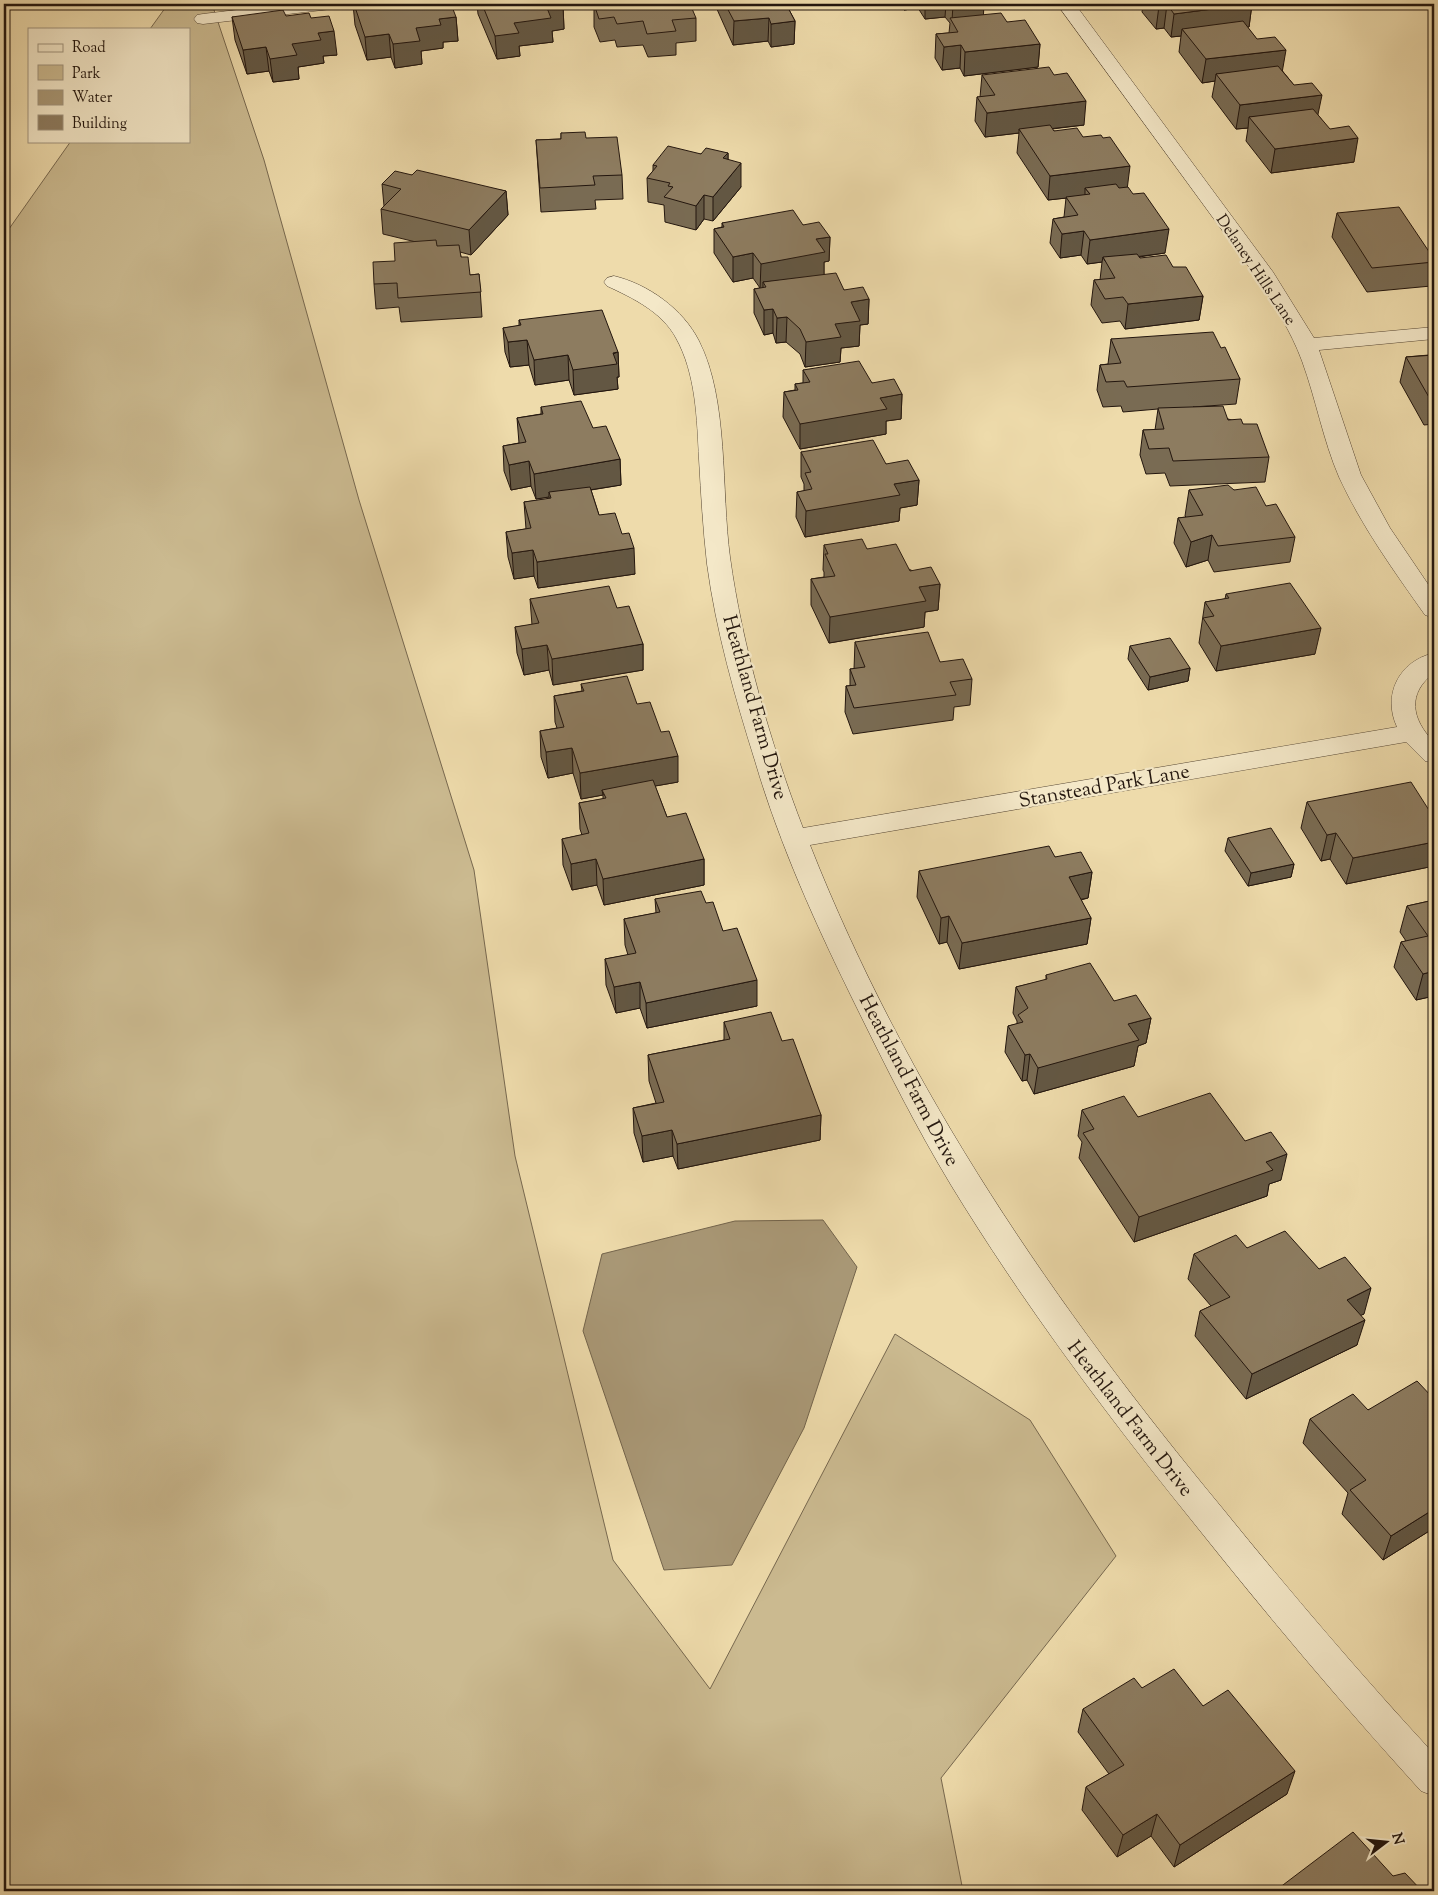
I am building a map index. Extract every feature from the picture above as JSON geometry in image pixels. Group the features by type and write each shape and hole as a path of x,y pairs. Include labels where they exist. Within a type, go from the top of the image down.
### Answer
{"street":[{"path":"203,19 331,4"},
{"name":"Delaney Hills Lane","path":"1066,4 1266,276 1306,345 1334,436 1350,476 1378,529 1434,610"},
{"name":"Heathland Farm Drive","path":"614,282 645,295 666,312 686,336 699,366 706,403 713,502 722,586 741,668 770,769 795,838 844,954 894,1054 962,1176 1050,1313 1143,1436 1249,1567 1363,1702 1434,1779"},
{"path":"1306,345 1434,333"},
{"path":"1434,661 1416,673 1404,691 1403,712 1412,733 1434,755"},
{"name":"Stanstead Park Lane","path":"795,838 1412,733"}],"green space":[{"path":"168,4 212,4 264,160 359,500 474,870 515,1156 613,1560 710,1689 895,1334 1030,1420 1116,1556 941,1778 963,1891 4,1891 4,236 70,142 190,142 190,28 151,28"}],"water":[{"path":"823,1220 857,1267 804,1428 732,1565 664,1570 583,1331 602,1254 735,1221"}],"building":[{"path":"354,4 451,4 456,17 439,19 441,25 416,28 420,41 393,44 389,34 365,37"},
{"path":"482,4 562,4 563,6 547,8 551,18 514,23 519,33 495,36"},
{"path":"594,4 690,4 696,18 672,20 676,31 647,34 643,21 617,24 614,17 599,19"},
{"path":"725,4 786,4 795,21 771,24 769,18 734,21"},
{"path":"1167,4 1251,4 1174,14"},
{"path":"283,10 286,16 309,13 311,18 329,16 334,31 318,33 321,40 292,44 297,55 270,59 266,47 243,50 232,17"},
{"path":"1001,13 1007,22 1025,20 1040,44 965,52 961,45 944,47 936,34 958,32 950,18"},
{"path":"1243,21 1257,39 1275,37 1286,50 1206,59 1182,29"},
{"path":"1278,66 1294,85 1312,83 1322,95 1240,105 1216,74"},
{"path":"1049,67 1054,75 1067,73 1086,101 987,113 977,97 995,95 982,75"},
{"path":"1313,109 1330,129 1349,126 1358,138 1275,149 1249,117"},
{"path":"1050,125 1054,131 1077,128 1083,137 1101,135 1103,138 1110,137 1130,166 1050,176 1019,129"},
{"path":"585,132 586,138 617,137 622,175 593,176 595,185 540,188 536,140 561,139 561,133"},
{"path":"668,146 701,154 706,148 728,153 723,158 741,163 713,197 704,195 696,206 664,197 673,187 668,186 670,183 647,178 657,166 653,165"},
{"path":"417,170 506,191 469,230 381,209 401,189 382,184 395,171 412,175"},
{"path":"1116,184 1119,188 1128,187 1133,194 1144,193 1169,229 1090,240 1084,231 1062,234 1053,219 1078,215 1066,197 1090,194 1085,188"},
{"path":"1399,207 1434,259 1434,262 1372,268 1337,213"},
{"path":"793,210 803,225 819,222 830,237 816,239 825,252 761,264 753,253 733,257 714,229 724,227 722,223"},
{"path":"436,240 437,246 459,245 461,257 468,257 470,275 479,274 481,292 398,298 397,283 374,284 373,262 395,261 394,243"},
{"path":"1137,254 1140,258 1166,255 1173,267 1186,267 1203,296 1128,304 1123,297 1105,299 1094,280 1115,278 1103,257"},
{"path":"836,273 844,290 863,287 869,299 851,302 860,321 835,324 841,337 806,342 800,329 787,317 777,318 773,309 764,310 754,289 766,287 763,282"},
{"path":"602,310 618,352 613,353 617,364 573,370 568,355 534,360 527,340 508,342 503,328 521,325 519,320"},
{"path":"1213,332 1221,348 1225,347 1240,379 1127,387 1124,381 1106,382 1100,365 1121,363 1111,339"},
{"path":"1434,355 1434,399 1430,399 1406,357"},
{"path":"859,361 872,383 894,379 902,394 880,398 887,409 800,424 784,392 798,390 795,384 810,382 803,370"},
{"path":"581,401 593,428 606,426 620,459 534,474 529,461 509,465 503,446 526,442 517,418 543,414 541,407"},
{"path":"1223,406 1228,420 1241,419 1243,424 1257,424 1269,457 1173,461 1169,448 1149,449 1143,430 1164,429 1158,408"},
{"path":"873,440 886,464 908,460 919,480 894,484 900,495 806,511 797,492 812,489 805,473 811,472 801,452"},
{"path":"1228,485 1234,490 1256,487 1266,506 1276,504 1295,537 1218,546 1212,535 1191,542 1178,518 1203,515 1189,490"},
{"path":"590,487 599,515 615,513 622,534 629,533 634,548 537,562 533,550 512,553 506,532 531,528 524,502 551,498 549,492"},
{"path":"862,539 867,549 896,544 910,571 931,567 940,584 919,587 926,601 830,617 811,579 835,576 825,554 828,554 824,545"},
{"path":"1290,583 1321,628 1221,646 1203,618 1214,616 1205,602 1229,598 1226,594"},
{"path":"609,586 617,608 629,606 643,644 552,659 547,645 522,649 515,627 539,623 530,599"},
{"path":"928,632 940,662 963,659 972,679 950,682 956,695 854,708 846,686 856,685 850,669 865,667 855,642"},
{"path":"1170,638 1190,668 1150,677 1130,646"},
{"path":"627,676 637,704 650,702 661,732 669,731 678,756 580,773 572,748 546,752 540,731 564,727 554,696 584,691 581,684"},
{"path":"653,780 667,817 686,813 704,859 603,879 596,859 571,864 562,839 589,833 579,803 606,798 602,790"},
{"path":"1411,782 1434,818 1434,842 1353,858 1336,833 1327,835 1307,802"},
{"path":"1271,828 1294,864 1251,873 1228,838"},
{"path":"1049,846 1055,857 1081,852 1092,872 1069,877 1091,918 962,943 949,916 941,918 919,871"},
{"path":"701,891 706,903 713,902 723,931 737,928 757,980 646,1003 640,982 614,987 605,959 636,953 624,919 660,912 655,899"},
{"path":"1434,900 1434,971 1423,974 1401,942 1428,936 1407,906"},
{"path":"1090,963 1114,1001 1136,995 1151,1018 1128,1024 1139,1040 1038,1068 1030,1054 1025,1055 1008,1026 1023,1022 1018,1015 1028,1008 1016,987 1047,979 1046,975"},
{"path":"771,1012 782,1041 793,1039 821,1115 677,1144 672,1130 642,1136 633,1108 664,1102 648,1055 730,1039 724,1022"},
{"path":"1210,1093 1245,1141 1271,1132 1287,1154 1266,1162 1273,1170 1139,1217 1083,1133 1094,1129 1082,1110 1124,1096 1138,1117"},
{"path":"1285,1231 1319,1269 1345,1257 1371,1288 1347,1300 1365,1320 1252,1374 1200,1311 1230,1297 1194,1254 1236,1235 1247,1248"},
{"path":"1417,1381 1434,1399 1434,1509 1391,1536 1350,1490 1366,1480 1310,1419 1353,1394 1368,1410"},
{"path":"1174,1669 1203,1706 1228,1690 1295,1771 1180,1845 1157,1814 1123,1835 1086,1787 1124,1765 1083,1709 1134,1678 1142,1688"},
{"path":"1353,1832 1393,1876 1405,1873 1422,1891 1275,1891"}]}
